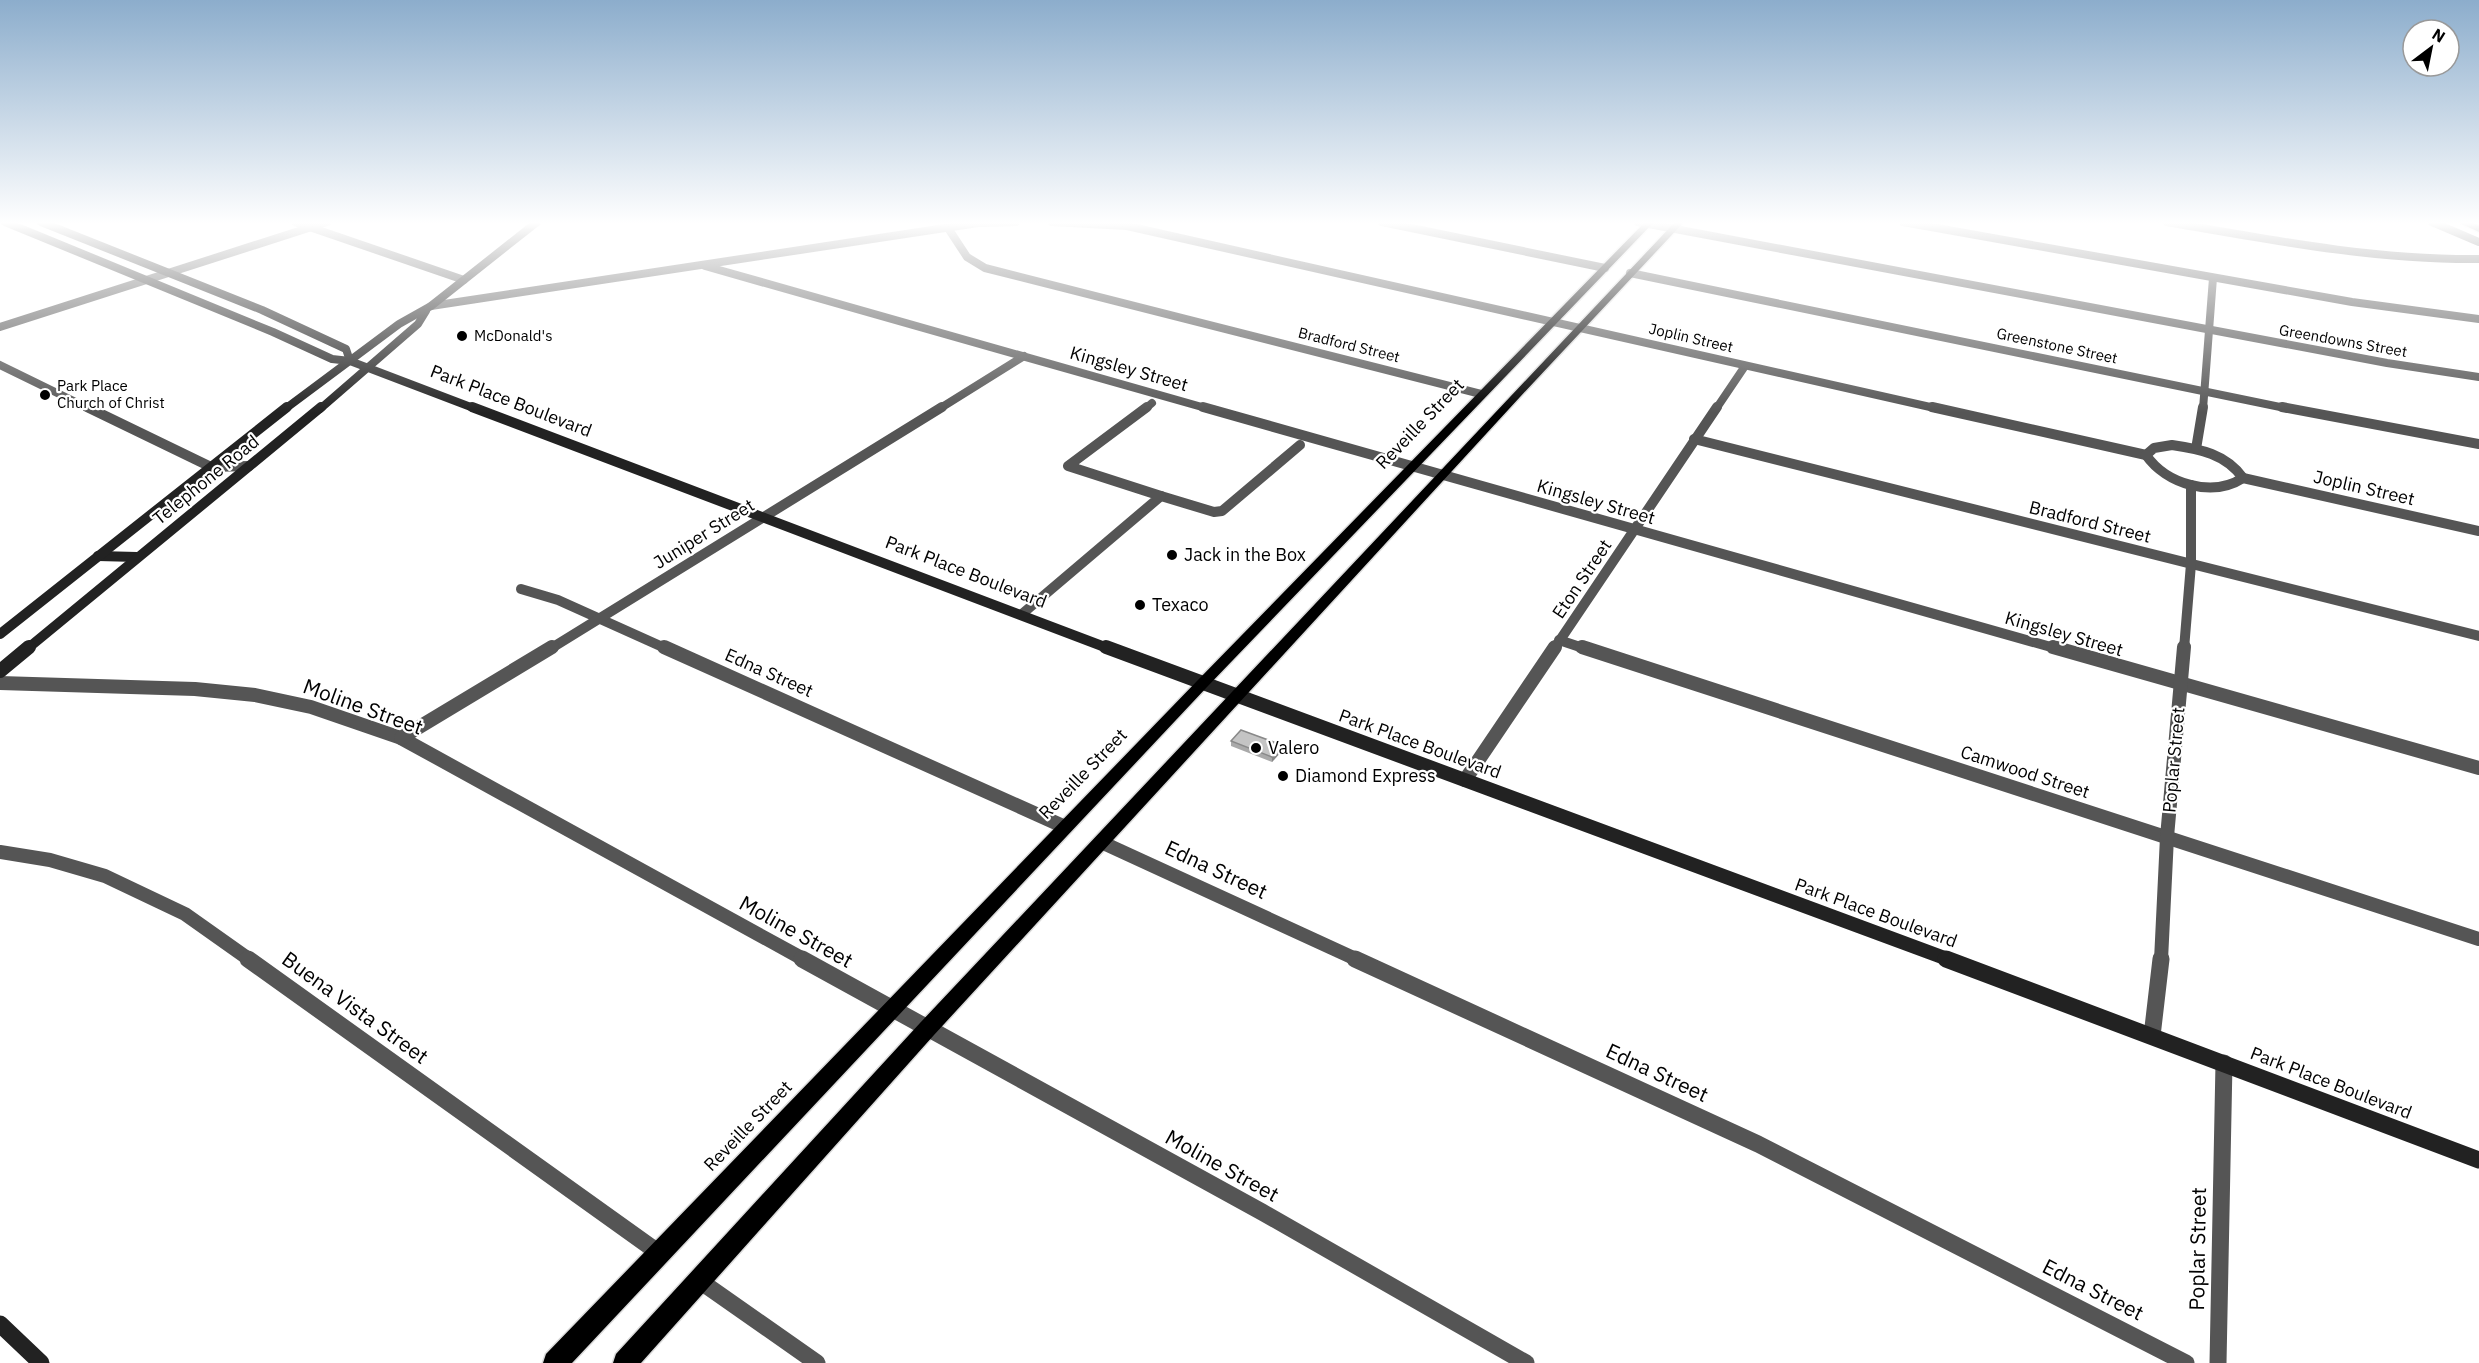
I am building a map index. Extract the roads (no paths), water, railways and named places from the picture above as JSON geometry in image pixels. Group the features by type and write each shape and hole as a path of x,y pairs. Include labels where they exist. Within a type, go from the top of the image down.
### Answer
{"main road":[{"name":"Park Place Boulevard","path":"160,286 332,359 350,361 369,368 1202,684 2152,1036 2479,1160"},
{"path":"201,286 262,310 345,349 350,361"},
{"name":"Telephone Road","path":"0,634 211,467 350,361 399,324 429,308 457,286"},
{"name":"Reveille Street","path":"555,1363 1202,684 1588,286"},
{"path":"625,1363 927,1029 1618,286"},
{"name":"Telephone Road","path":"0,671 369,368 418,324 429,308"},
{"path":"238,318 262,310"},
{"path":"98,556 137,557"},
{"path":"0,1324 41,1363"}],"street":[{"path":"0,327 129,286"},
{"path":"429,308 576,286"},
{"name":"Kingsley Street","path":"774,286 2479,768"},
{"name":"Bradford Street","path":"1054,286 1481,394"},
{"name":"Joplin Street","path":"1393,286 2146,455"},
{"name":"Greenstone Street","path":"1691,286 2370,425 2479,444"},
{"name":"Greendowns Street","path":"1983,286 2208,330 2387,363 2479,377"},
{"path":"2196,448 2205,391 2212,286"},
{"path":"2257,286 2381,307 2479,319"},
{"name":"Juniper Street","path":"401,738 600,619 1024,356"},
{"path":"0,365 211,467 249,466"},
{"name":"Eton Street","path":"1465,780 1745,366"},
{"path":"1152,403 1068,466 1214,512 1222,512 1300,445"},
{"name":"Bradford Street","path":"1694,439 2479,636"},
{"path":"2172,445 2196,448 2220,456 2237,467 2243,478 2235,486 2216,488 2191,485 2167,476 2151,465 2146,455 2154,448 2172,445"},
{"name":"Joplin Street","path":"2243,478 2479,531"},
{"name":"Poplar Street","path":"2152,1036 2161,956 2167,837 2191,564 2191,485"},
{"path":"1022,615 1161,496"},
{"name":"Edna Street","path":"521,589 558,600 1065,827"},
{"name":"Camwood Street","path":"1559,640 2479,939"},
{"name":"Moline Street","path":"0,682 195,689 255,695 311,707 401,738 1262,1212 1526,1363"},
{"name":"Edna Street","path":"1101,842 1758,1144 2186,1363"},
{"name":"Buena Vista Street","path":"0,852 50,860 105,876 185,914 659,1253"},
{"name":"Poplar Street","path":"2218,1363 2224,1063"},
{"path":"700,1281 817,1363"}],"place":[{"name":"McDonald's","path":"462,336"},
{"name":"Park Place Church of Christ","path":"45,395"},
{"name":"Jack in the Box","path":"1172,555"},
{"name":"Texaco","path":"1140,605"},
{"name":"Valero","path":"1256,748"},
{"name":"Diamond Express","path":"1283,776"}]}
